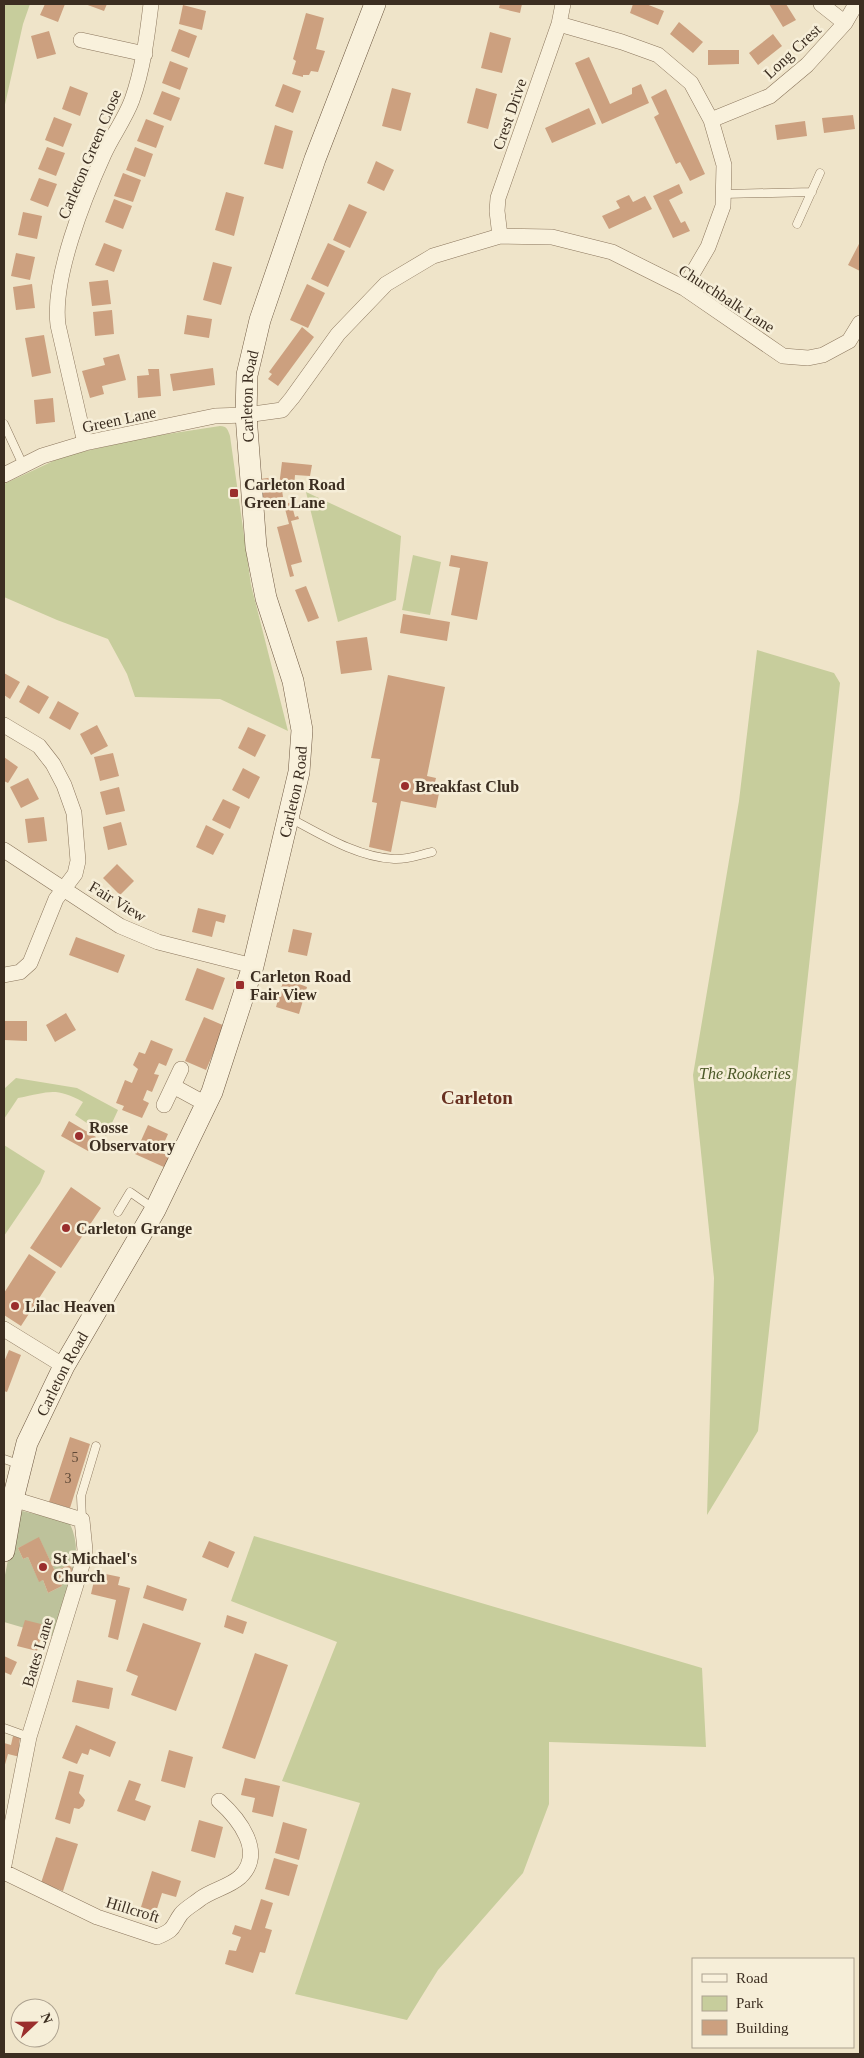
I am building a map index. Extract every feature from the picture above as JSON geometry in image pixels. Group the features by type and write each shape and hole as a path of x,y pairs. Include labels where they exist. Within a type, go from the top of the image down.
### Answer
{"street":[{"name":"Carleton Green Close","path":"85,444 58,326 56,309 67,255 83,205 104,154 131,102 146,54 151,4"},
{"name":"Carleton Road","path":"4,1551 13,1500 13,1462 28,1443 64,1366 155,1210 215,1084 253,966 299,772 302,730 293,681 266,598 256,547 246,415 247,375 260,320 315,158 375,4"},
{"name":"Crest Drive","path":"500,236 498,198 559,24 563,4"},
{"path":"821,4 845,23"},
{"name":"Long Crest","path":"711,120 770,96 807,65 845,23 856,4"},
{"path":"559,24 622,42 658,55 690,83 711,120 724,165 724,206 708,247 684,288"},
{"path":"81,40 146,54"},
{"name":"Churchbalk Lane","path":"246,415 282,410 338,334 386,284 433,256 500,236 552,237 612,252 684,288 783,356 808,358 823,356 849,341 860,323"},
{"name":"Green Lane","path":"4,475 42,456 85,444 215,416 246,415"},
{"path":"4,725 39,746 53,764 64,785 74,813 78,861 75,874 56,899 30,963 20,972 4,975"},
{"name":"Fair View","path":"4,850 120,926 158,942 253,966"},
{"path":"164,1105 181,1069"},
{"path":"173,1086 206,1104"},
{"path":"4,1329 64,1366"},
{"path":"13,1500 82,1520"},
{"name":"Bates Lane","path":"4,1865 29,1737 82,1565 85,1550 82,1520"},
{"name":"Hillcroft","path":"4,1872 97,1917 157,1937 175,1926 182,1913 210,1891 240,1877 246,1869 250,1854 249,1840 235,1816 219,1801"}],"lane":[{"path":"797,224 820,173"},
{"path":"724,194 812,192"},
{"path":"4,424 23,465"},
{"path":"288,818 333,841 378,856 394,859 432,852"},
{"path":"118,1212 130,1192 155,1210"},
{"path":"82,1520 81,1496 96,1446"},
{"path":"4,1728 29,1737"}],"green space":[{"path":"4,4 30,4 23,24 4,109"},
{"path":"220,426 228,430 230,436 251,585 288,731 220,699 135,697 127,674 108,639 4,597 4,484 64,456 148,437"},
{"path":"306,492 401,536 396,600 338,622"},
{"path":"413,555 441,562 430,615 402,610"},
{"name":"The Rookeries","path":"757,650 834,673 840,683 758,1431 707,1515 714,1278 693,1075 739,801"},
{"path":"16,1078 77,1088 118,1110 106,1136 75,1115 83,1102 58,1092 18,1098 4,1119 4,1089"},
{"path":"4,1145 45,1171 40,1183 4,1236"},
{"path":"18,1510 69,1522 76,1550 75,1565 68,1594 52,1636 4,1622 4,1580","holes":["39,1538 55,1571 70,1564 73,1571 68,1573 70,1576 60,1581 62,1586 48,1593 43,1580 39,1581 28,1557 23,1559 18,1548"]},
{"path":"254,1536 702,1668 706,1747 549,1742 549,1804 523,1873 438,1970 407,2020 295,1994 360,1803 282,1781 337,1642 231,1601"}],"building":[{"path":"45,4 65,4 58,22 40,15"},
{"path":"85,4 107,4 104,11"},
{"path":"500,4 522,4 520,13 499,8"},
{"path":"633,4 646,4 664,11 658,25 630,13"},
{"path":"769,4 786,4 796,20 783,27"},
{"path":"183,5 206,11 202,30 179,24"},
{"path":"306,13 324,18 316,49 325,51 318,72 311,71 309,75 303,75 303,77 292,74 296,61 293,59"},
{"path":"679,22 703,42 693,53 670,34"},
{"path":"179,29 197,36 189,58 171,51"},
{"path":"49,31 56,54 37,59 31,36"},
{"path":"490,32 511,38 502,73 481,68"},
{"path":"773,34 782,46 758,65 749,53"},
{"path":"708,50 739,50 739,64 708,65"},
{"path":"589,57 610,104 632,94 632,88 641,84 649,103 602,124 575,63"},
{"path":"170,61 188,68 180,90 162,83"},
{"path":"283,84 301,91 293,113 275,106"},
{"path":"70,86 88,93 80,116 62,109"},
{"path":"392,88 411,93 401,131 382,126"},
{"path":"476,88 497,94 488,129 467,123"},
{"path":"666,89 705,174 690,181 680,162 676,164 654,117 659,114 651,97"},
{"path":"162,91 180,98 171,121 153,114"},
{"path":"589,108 596,124 552,143 545,128"},
{"path":"853,115 855,129 824,133 822,118"},
{"path":"54,117 72,124 63,147 45,140"},
{"path":"146,119 164,126 156,148 137,141"},
{"path":"805,121 807,136 777,140 775,125"},
{"path":"275,125 293,131 283,169 264,164"},
{"path":"47,147 65,153 56,176 38,169"},
{"path":"135,147 153,154 145,177 126,170"},
{"path":"376,161 394,170 384,191 367,183"},
{"path":"123,173 141,180 133,202 114,196"},
{"path":"39,178 57,184 48,207 30,200"},
{"path":"679,184 683,193 669,200 681,223 685,221 690,231 673,238 653,196"},
{"path":"226,192 244,197 234,236 215,230"},
{"path":"629,195 633,202 645,196 652,209 609,229 602,216 620,208 616,201"},
{"path":"114,199 132,206 123,229 105,222"},
{"path":"349,204 367,212 350,248 333,240"},
{"path":"23,212 42,216 37,239 18,235"},
{"path":"860,242 860,271 848,265"},
{"path":"104,243 122,250 114,272 95,265"},
{"path":"328,243 345,251 328,287 311,279"},
{"path":"16,253 35,257 30,280 11,276"},
{"path":"213,262 232,267 221,305 203,300"},
{"path":"108,280 111,304 92,306 89,282"},
{"path":"32,284 35,308 16,310 13,287"},
{"path":"307,284 325,293 308,328 290,320"},
{"path":"112,310 114,334 95,336 93,312"},
{"path":"187,315 212,319 209,338 184,334"},
{"path":"302,327 314,337 278,386 268,379 272,374 269,372"},
{"path":"44,335 51,373 32,377 25,338"},
{"path":"119,354 126,380 102,386 104,394 90,398 82,371 105,365 103,358"},
{"path":"213,368 215,385 173,391 170,374"},
{"path":"148,369 159,369 161,396 138,398 137,376 149,375"},
{"path":"53,398 55,422 36,424 34,400"},
{"path":"282,462 312,465 310,476 295,475 294,488 279,486"},
{"path":"275,477 278,491 282,490 283,497 276,498 277,506 265,508 260,479"},
{"path":"291,502 295,517 298,516 299,519 291,521 302,562 291,565 294,576 290,577 277,527 289,524 284,505"},
{"path":"451,555 488,562 477,620 451,615 460,568 449,566"},
{"path":"306,586 319,618 308,622 295,590"},
{"path":"403,614 450,622 447,641 400,633"},
{"path":"367,637 372,670 341,674 336,641"},
{"path":"4,673 20,682 10,699 4,695"},
{"path":"388,675 445,687 427,776 436,778 435,782 441,783 436,808 401,801 391,852 369,847 377,803 372,802 380,759 371,758"},
{"path":"28,685 49,697 39,714 19,702"},
{"path":"58,701 79,713 70,730 49,718"},
{"path":"97,725 108,746 91,755 80,734"},
{"path":"248,727 266,735 255,757 238,748"},
{"path":"113,753 119,776 100,781 94,757"},
{"path":"4,757 18,767 8,783 4,781"},
{"path":"243,768 260,777 249,799 232,790"},
{"path":"28,778 39,799 21,808 10,787"},
{"path":"119,787 125,811 106,815 100,792"},
{"path":"223,799 240,807 230,829 212,820"},
{"path":"44,817 47,841 28,843 25,819"},
{"path":"121,822 127,845 108,850 103,827"},
{"path":"206,825 224,834 213,855 196,847"},
{"path":"117,864 134,881 120,895 103,878"},
{"path":"198,908 226,915 224,923 216,921 212,937 192,932"},
{"path":"293,929 312,933 307,956 288,952"},
{"path":"76,937 125,955 118,973 69,955"},
{"path":"197,968 225,978 213,1010 185,1000"},
{"path":"284,978 307,987 299,1014 276,1007"},
{"path":"66,1013 76,1030 55,1042 46,1025"},
{"path":"204,1017 225,1026 206,1070 185,1061"},
{"path":"4,1021 27,1021 27,1041 4,1040"},
{"path":"151,1040 173,1049 166,1066 159,1063 154,1074 159,1075 152,1092 147,1090 143,1100 149,1103 142,1118 122,1110 124,1106 116,1103 125,1080 132,1083 138,1069 133,1065 139,1052 145,1054"},
{"name":"Rosse Observatory","path":"69,1121 96,1137 88,1151 61,1136"},
{"path":"148,1125 168,1134 160,1152 171,1157 166,1168 135,1154"},
{"name":"Carleton Grange","path":"71,1187 101,1208 61,1268 30,1248"},
{"path":"29,1254 56,1272 21,1326 4,1315 4,1293"},
{"path":"9,1350 21,1355 7,1392 4,1391 4,1362"},
{"path":"70,1437 90,1444 70,1508 49,1502"},
{"name":"St Michael's Church","path":"39,1537 55,1571 70,1564 73,1571 68,1573 70,1576 60,1581 62,1586 48,1593 43,1580 39,1582 28,1557 23,1559 18,1548"},
{"path":"209,1541 235,1552 228,1568 202,1557"},
{"path":"96,1572 120,1577 118,1585 130,1588 118,1640 108,1637 116,1600 91,1594"},
{"path":"147,1585 187,1599 183,1611 143,1598"},
{"path":"227,1615 247,1622 243,1634 224,1627"},
{"path":"25,1620 53,1627 48,1643 40,1640 37,1651 17,1646"},
{"path":"143,1623 201,1643 176,1711 131,1695 138,1676 126,1671"},
{"path":"255,1653 288,1665 255,1759 222,1748"},
{"path":"4,1656 17,1662 11,1675 4,1672"},
{"path":"77,1680 113,1688 109,1709 72,1702"},
{"path":"76,1725 116,1742 110,1757 90,1749 88,1755 82,1753 77,1764 62,1758"},
{"path":"13,1736 20,1738 19,1745 23,1747 20,1757 8,1754 4,1768 4,1743 11,1745"},
{"path":"169,1750 193,1757 185,1788 161,1781"},
{"path":"69,1771 84,1775 79,1793 85,1800 83,1806 79,1809 74,1808 70,1824 55,1819"},
{"path":"245,1778 280,1786 273,1817 252,1812 255,1798 241,1795"},
{"path":"129,1780 141,1784 135,1800 151,1806 145,1821 117,1811"},
{"path":"199,1820 223,1827 215,1858 191,1851"},
{"path":"283,1822 307,1829 299,1860 275,1853"},
{"path":"56,1837 78,1844 63,1891 41,1883"},
{"path":"274,1858 298,1865 289,1896 265,1889"},
{"path":"152,1871 181,1881 176,1897 162,1893 156,1912 141,1907"},
{"path":"261,1899 273,1903 265,1928 272,1930 265,1953 260,1952 253,1973 225,1964 229,1950 236,1951 241,1937 232,1934 235,1925 251,1930"}],"place":[{"name":"Carleton Road Green Lane","path":"234,493"},
{"name":"Breakfast Club","path":"405,786"},
{"name":"Carleton Road Fair View","path":"240,985"},
{"name":"Rosse Observatory","path":"79,1136"},
{"name":"Carleton Grange","path":"66,1228"},
{"name":"Lilac Heaven","path":"15,1306"},
{"name":"St Michael's Church","path":"43,1567"}],"district":[{"name":"Carleton","path":"477,1097"}]}
